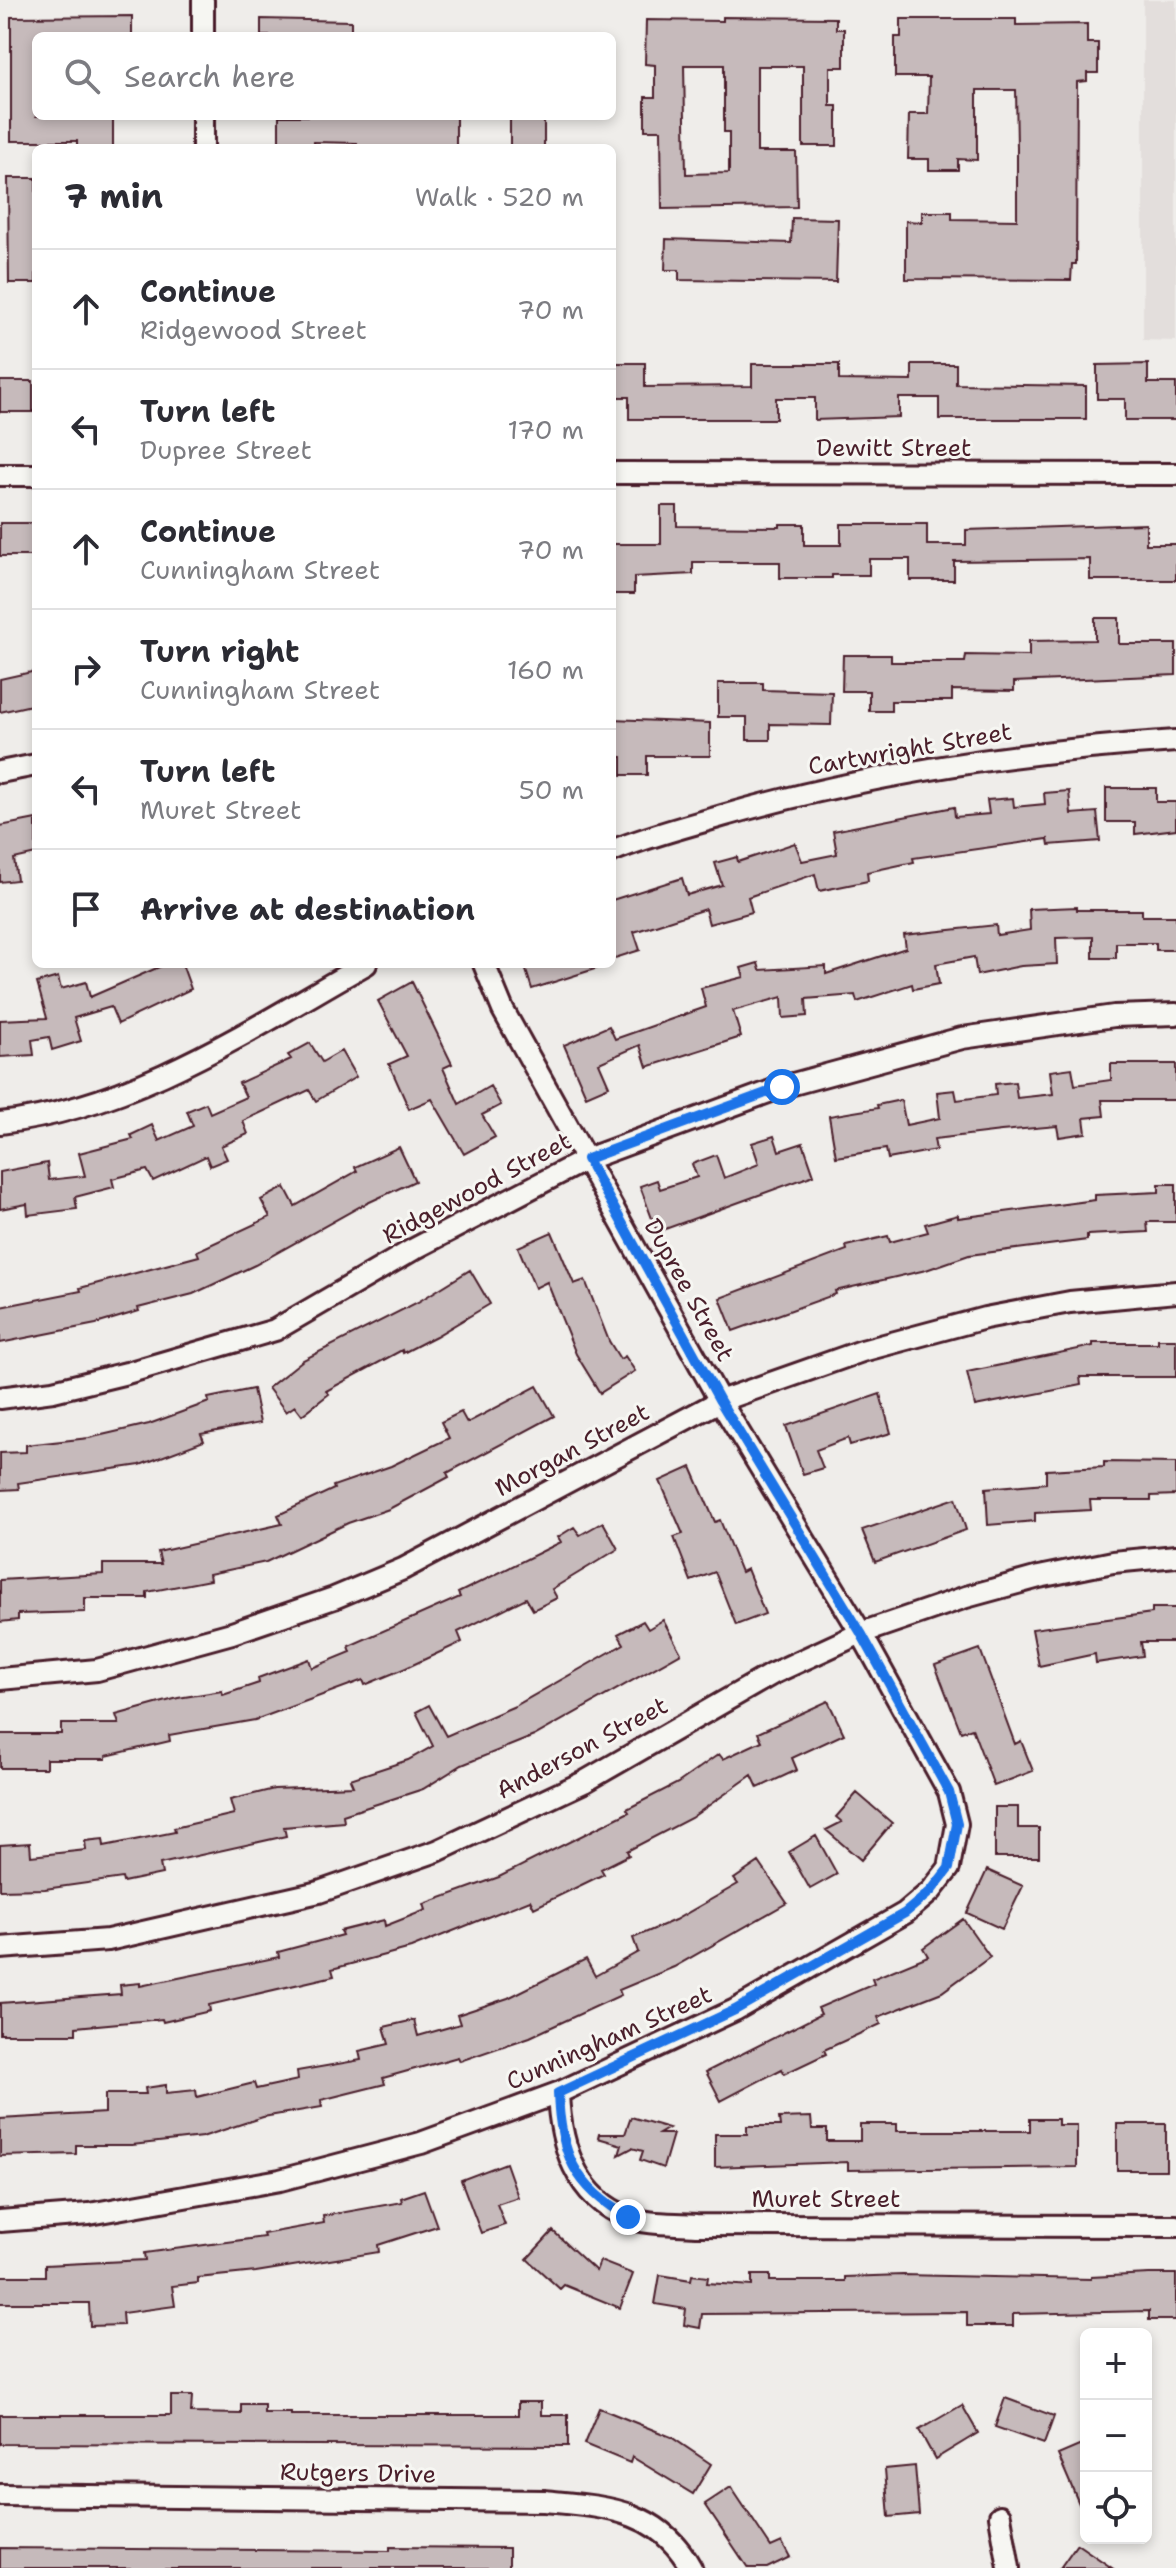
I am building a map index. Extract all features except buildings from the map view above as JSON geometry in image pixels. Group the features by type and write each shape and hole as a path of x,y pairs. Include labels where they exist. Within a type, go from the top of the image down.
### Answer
{"street":[{"path":"203,0 203,32"},
{"path":"203,120 203,144"},
{"name":"Dewitt Street","path":"616,473 1176,474"},
{"path":"0,475 32,475"},
{"name":"Cartwright Street","path":"616,850 807,792 893,774 1083,747 1176,741"},
{"path":"0,772 32,766"},
{"path":"0,1123 89,1103 186,1066 359,968"},
{"name":"Dupree Street","path":"486,968 503,1010 720,1401 861,1633"},
{"name":"Ridgewood Street","path":"0,1398 53,1391 127,1373 275,1330 414,1249 587,1159 782,1087 962,1038 1114,1016 1176,1014"},
{"name":"Morgan Street","path":"0,1679 97,1670 232,1633 334,1598 403,1569 720,1401 862,1351 985,1318 1070,1302 1176,1292"},
{"name":"Anderson Street","path":"0,1948 108,1940 319,1892 437,1851 584,1782 772,1674 861,1633 966,1597 1039,1577 1113,1562 1176,1556"},
{"name":"Cunningham Street","path":"0,2221 89,2214 280,2180 421,2143 558,2093 735,2010 905,1913 931,1891 949,1868 957,1824 949,1792 861,1633"},
{"name":"Muret Street","path":"558,2093 559,2130 568,2157 591,2190 606,2205 628,2217 696,2225 1176,2226"},
{"name":"Rutgers Drive","path":"0,2495 544,2501 606,2507 626,2511 652,2525 683,2552 691,2568"},
{"path":"1000,2516 1009,2568"}],"shaded area":[{"path":"1143,0 1176,0 1176,341 1143,340"}],"route":[{"path":"628,2217 606,2205 583,2182 568,2157 559,2130 558,2093 735,2010 905,1913 931,1891 949,1868 957,1824 949,1792 861,1633 720,1401 587,1159 782,1087"}]}
